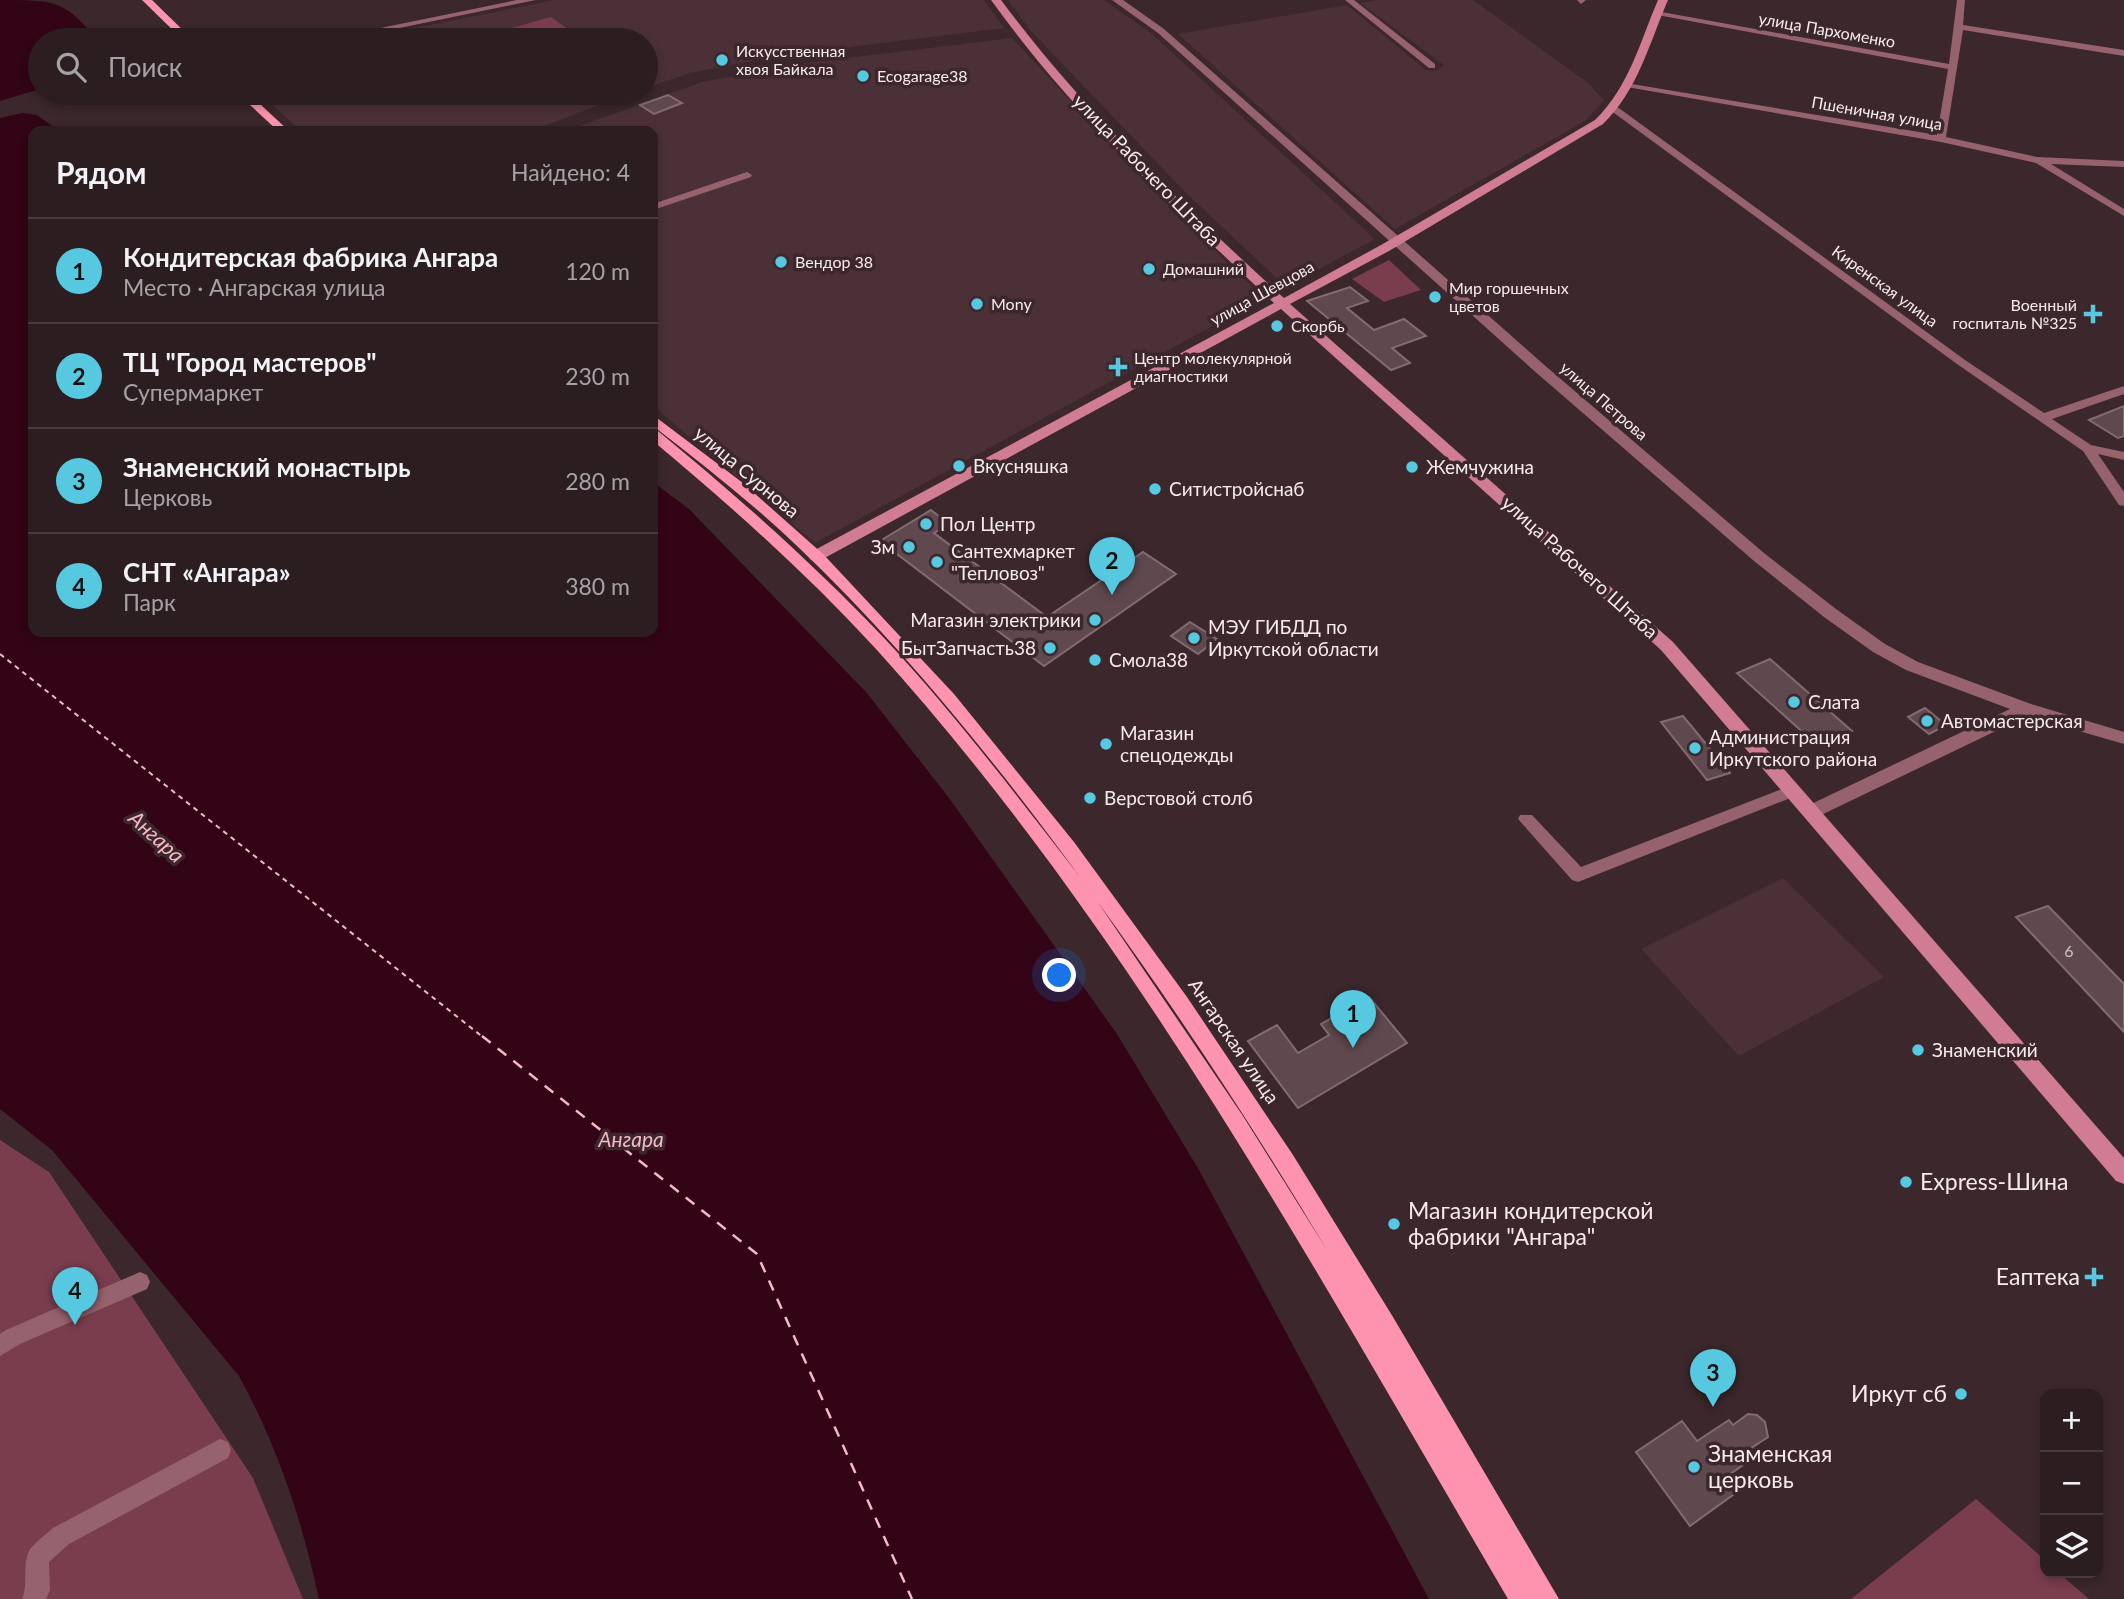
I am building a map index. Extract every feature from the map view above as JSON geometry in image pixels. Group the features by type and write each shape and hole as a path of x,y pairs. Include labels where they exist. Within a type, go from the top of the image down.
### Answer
{"main road":[{"path":"139,0 166,28"},
{"path":"147,0 176,28"},
{"name":"улица Рабочего Штаба","path":"996,0 1019,32 1165,195 1281,302 1600,581 1661,640 2124,1174"},
{"name":"улица Шевцова","path":"810,562 1395,241 1599,122 1613,108 1626,86 1663,0"},
{"path":"242,105 265,126"},
{"path":"255,105 278,126"},
{"name":"улица Сурнова","path":"658,423 716,469 810,562"},
{"name":"улица Сурнова","path":"658,438 810,562"},
{"path":"810,562 967,745 1129,959 1282,1196 1522,1599"},
{"name":"Ангарская улица","path":"810,562 918,663 981,738 1142,950 1285,1161 1546,1599"}],"street":[{"path":"388,28 531,0"},
{"name":"улица Петрова","path":"1117,0 1161,31 1395,241 1661,473 1830,613 1879,648 1912,666 2026,709 2124,738"},
{"path":"1349,0 1432,66"},
{"path":"1941,139 1951,66 1960,27 1961,0"},
{"name":"улица Пархоменко","path":"1656,14 1951,66"},
{"path":"1960,27 2124,53"},
{"name":"Пшеничная улица","path":"1626,86 1941,139 2037,160 2124,164"},
{"name":"Киренская улица","path":"1613,108 1961,362 2087,448 2124,502"},
{"path":"2037,160 2124,213"},
{"path":"658,205 747,175"},
{"path":"2045,417 2124,390"},
{"path":"2087,448 2124,456"},
{"path":"1811,812 2026,709"},
{"path":"1526,819 1578,875 1792,791"},
{"path":"0,1346 13,1337 140,1282"},
{"path":"33,1599 38,1590 38,1556 61,1536 220,1450"}],"shaded area":[{"path":"555,0 984,0 1004,28 784,55 690,73 658,84 658,28 414,28"},
{"path":"1008,0 1104,0 1151,33 1375,239 1286,287 1185,192 1030,30"},
{"path":"1377,0 1473,0 1587,82 1604,100 1585,121 1395,229 1178,34 1347,5 1426,70 1436,71 1444,65 1360,3"},
{"path":"551,17 566,28 512,28"},
{"path":"1012,38 1160,197 1264,298 815,543 658,410 658,126 580,126 638,105 658,105 658,98 702,82 789,65"},
{"path":"272,105 599,105 544,126 295,126"},
{"path":"1389,260 1421,290 1384,302 1352,279"},
{"path":"1783,878 1884,977 1739,1056 1641,949"},
{"path":"0,1140 49,1172 253,1478 303,1599 0,1599"},
{"path":"1976,1499 2040,1556 2040,1578 2065,1578 2089,1599 1851,1599"}],"water":[{"path":"0,0 57,5 86,27 28,28 28,93 0,101"},
{"name":"Ангара","path":"22,113 37,115 52,126 28,126 28,637 658,637 658,486 689,509 866,692 949,798 1117,1034 1199,1170 1429,1599 319,1599 287,1484 266,1430 239,1376 52,1150 0,1109 0,118"}],"building":[{"path":"668,95 682,103 654,114 640,105 658,105 658,99"},
{"path":"1350,287 1368,301 1347,308 1374,330 1404,319 1426,336 1392,348 1410,363 1391,370 1307,301"},
{"path":"2124,406 2124,436 2118,438 2089,420"},
{"path":"931,510 949,524 934,533 1047,617 1143,552 1176,574 1044,666 880,541"},
{"name":"МЭУ ГИБДД по Иркутской области","path":"1190,622 1217,639 1198,654 1171,636"},
{"name":"Слата","path":"1770,659 1852,731 1818,746 1737,673"},
{"name":"Автомастерская","path":"1925,708 1946,725 1929,734 1908,717"},
{"name":"Администрация Иркутского района","path":"1683,716 1730,773 1707,780 1661,722"},
{"path":"2048,906 2124,984 2124,1032 2016,917"},
{"path":"1369,997 1407,1043 1298,1108 1248,1041 1277,1025 1298,1053 1329,1035 1321,1024"},
{"name":"Знаменская церковь","path":"1748,1414 1757,1415 1765,1422 1768,1437 1750,1449 1756,1456 1726,1477 1737,1492 1690,1526 1636,1452 1682,1421 1697,1441 1729,1420 1733,1425"}],"ferry route":[{"path":"0,654 484,1038"},
{"path":"482,1036 757,1254 912,1599"}],"place":[{"name":"Искусственная хвоя Байкала","path":"722,60"},
{"name":"Ecogarage38","path":"863,76"},
{"name":"Вендор 38","path":"781,262"},
{"name":"Домашний","path":"1149,269"},
{"name":"Мир горшечных цветов","path":"1435,297"},
{"name":"Mony","path":"977,304"},
{"name":"Военный госпиталь №325","path":"2093,314"},
{"name":"Скорбь","path":"1277,326"},
{"name":"Центр молекулярной диагностики","path":"1118,367"},
{"name":"Вкусняшка","path":"959,466"},
{"name":"Жемчужина","path":"1412,467"},
{"name":"Ситистройснаб","path":"1155,489"},
{"name":"Пол Центр","path":"926,524"},
{"name":"Зм","path":"909,547"},
{"name":"Сантехмаркет \"Тепловоз\"","path":"937,562"},
{"name":"ТЦ \"Город мастеров\"","path":"1112,595"},
{"name":"Магазин электрики","path":"1095,620"},
{"name":"МЭУ ГИБДД по Иркутской области","path":"1194,638"},
{"name":"БытЗапчасть38","path":"1050,648"},
{"name":"Смола38","path":"1095,660"},
{"name":"Слата","path":"1794,702"},
{"name":"Автомастерская","path":"1927,721"},
{"name":"Магазин спецодежды","path":"1106,744"},
{"name":"Администрация Иркутского района","path":"1695,748"},
{"name":"Верстовой столб","path":"1090,798"},
{"name":"Кондитерская фабрика Ангара","path":"1353,1048"},
{"name":"Знаменский","path":"1918,1050"},
{"name":"Express-Шина","path":"1906,1182"},
{"name":"Магазин кондитерской фабрики \"Ангара\"","path":"1394,1224"},
{"name":"Еаптека","path":"2094,1277"},
{"name":"СНТ «Ангара»","path":"75,1325"},
{"name":"Иркут сб","path":"1961,1394"},
{"name":"Знаменский монастырь","path":"1713,1407"},
{"name":"Знаменская церковь","path":"1694,1467"}]}
